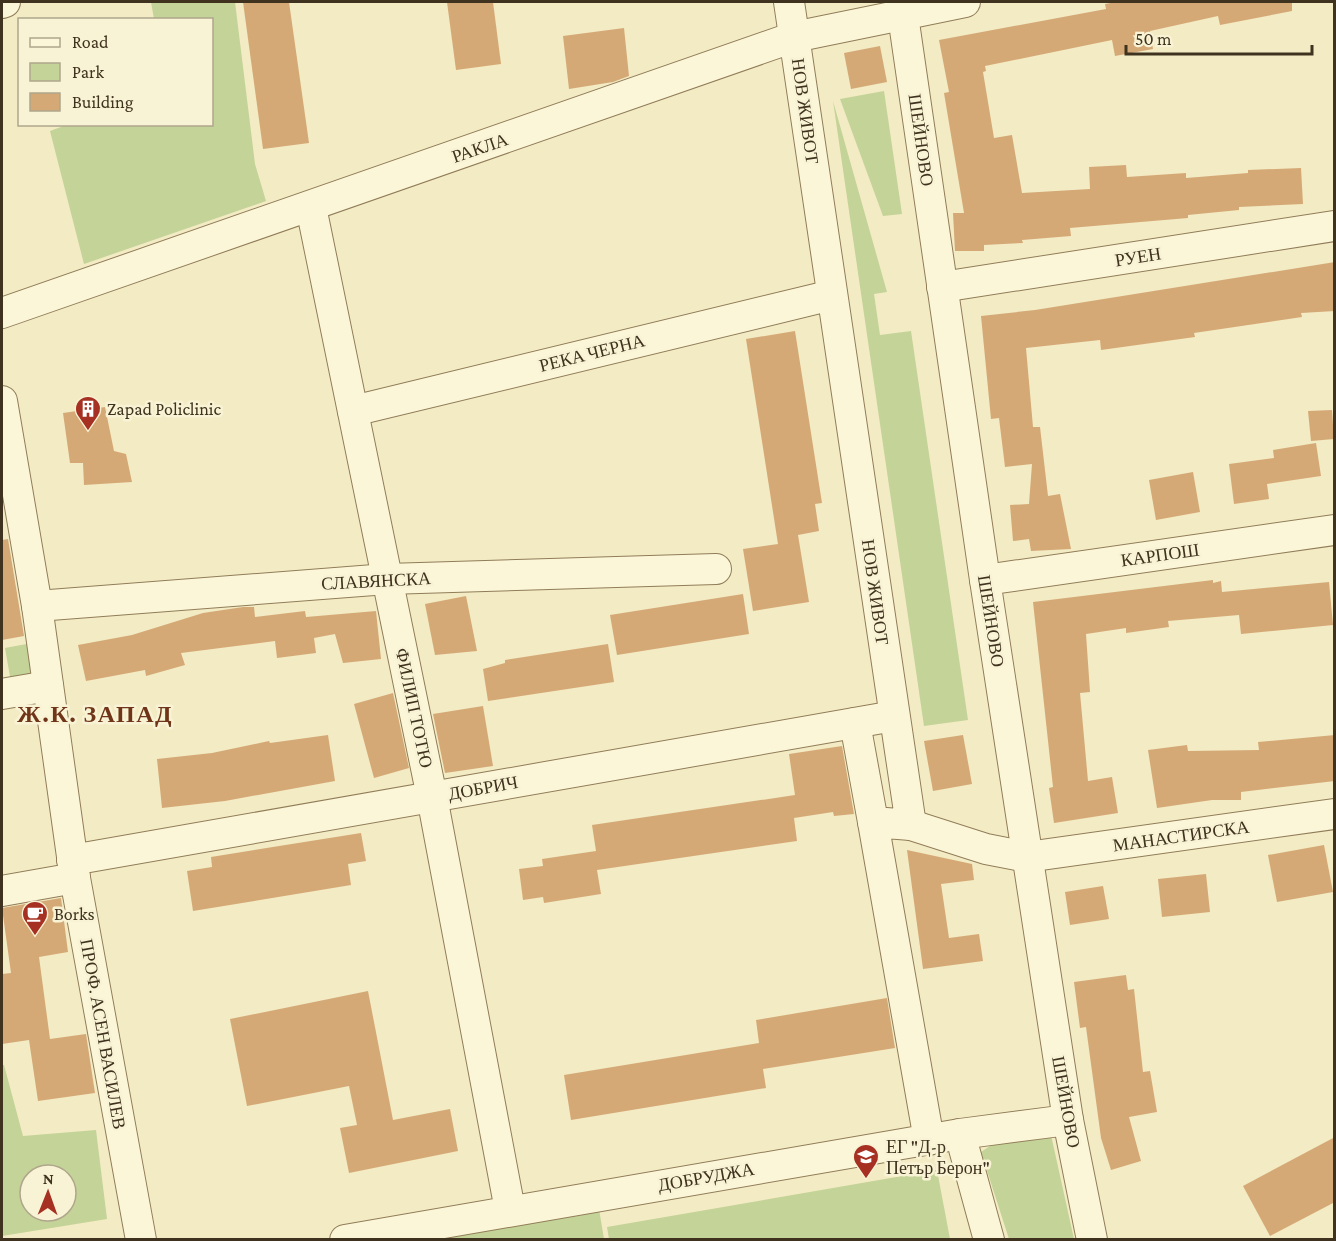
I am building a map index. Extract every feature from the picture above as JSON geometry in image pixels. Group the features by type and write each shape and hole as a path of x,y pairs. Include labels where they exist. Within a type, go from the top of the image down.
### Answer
{"street":[{"name":"НОВ ЖИВОТ","path":"789,2 911,825"},
{"name":"РАКЛА","path":"2,313 794,37 902,8 964,2"},
{"name":"ШЕЙНОВО","path":"902,8 985,580 1068,1120 1092,1239"},
{"name":"ФИЛИП ТОТЮ","path":"311,207 432,797 510,1210"},
{"name":"РУЕН","path":"942,287 1335,226"},
{"name":"РЕКА ЧЕРНА","path":"353,411 832,295"},
{"name":"ПРОФ. АСЕН ВАСИЛЕВ","path":"2,401 37,606 74,869 141,1239"},
{"name":"КАРПОШ","path":"985,580 1335,530"},
{"name":"СЛАВЯНСКА","path":"37,606 387,579 716,568"},
{"path":"2,694 48,686"},
{"name":"ДОБРИЧ","path":"2,891 74,869 432,797 894,716"},
{"path":"855,723 929,1140"},
{"name":"МАНАСТИРСКА","path":"911,825 986,849 1028,857 1335,814"},
{"path":"873,822 911,825"},
{"name":"ДОБРУДЖА","path":"345,1239 960,1134 1068,1120"},
{"path":"960,1134 989,1239"}],"green space":[{"path":"151,2 235,2 255,164 266,201 84,264 50,131 64,126 213,126 213,18 154,18"},
{"path":"884,91 902,214 883,216 840,99"},
{"path":"833,101 887,292 874,294 880,335 911,331 968,720 924,726"},
{"path":"32,643 39,684 12,688 5,648"},
{"path":"2,1065 4,1065 23,1136 96,1130 107,1219 2,1236"},
{"path":"1051,1135 1074,1239 1009,1239 981,1152 993,1144"},
{"path":"937,1170 950,1239 609,1239 607,1227"},
{"path":"599,1209 604,1239 423,1240"}],"building":[{"path":"243,2 289,2 309,143 263,149"},
{"path":"447,2 493,2 501,64 456,70"},
{"path":"1116,2 1292,2 1292,11 1220,25 1218,16 1150,31 1153,49 1115,56 1112,40 985,66 986,71 983,72 994,138 1012,135 1022,193 1090,189 1089,167 1126,165 1127,177 1186,173 1186,178 1248,173 1248,170 1301,168 1303,204 1239,207 1239,210 1188,215 1188,218 1070,228 1071,236 1022,240 1023,243 984,245 984,251 955,251 953,213 964,213 944,93 949,92 939,40 1106,9 1105,4"},
{"path":"624,28 629,76 613,82 569,89 563,36"},
{"path":"880,46 887,82 851,89 844,53"},
{"path":"1335,262 1335,311 1301,313 1302,317 1194,333 1195,337 1101,350 1100,340 1026,348 1033,427 1040,427 1048,496 1060,494 1071,549 1031,551 1029,539 1013,541 1010,505 1029,504 1032,464 1005,467 999,418 991,419 981,316 1035,310"},
{"path":"795,331 822,503 815,504 819,531 798,535 809,602 753,611 743,549 778,544 746,339"},
{"name":"Zapad Policlinic","path":"105,407 114,451 126,454 132,482 84,485 83,463 70,463 63,413"},
{"path":"1332,410 1334,439 1311,441 1308,411"},
{"path":"1316,443 1321,476 1267,484 1269,499 1234,504 1229,464 1274,458 1273,450"},
{"path":"1193,472 1200,512 1156,520 1149,480"},
{"path":"8,539 24,636 2,640 2,540"},
{"path":"1213,580 1213,583 1221,581 1222,592 1329,582 1333,625 1241,634 1239,615 1168,621 1169,627 1126,633 1126,628 1086,634 1090,692 1080,693 1088,781 1112,777 1118,813 1054,823 1049,788 1053,787 1033,602"},
{"path":"743,594 749,634 617,655 610,615"},
{"path":"466,596 477,651 435,655 425,604"},
{"path":"254,607 255,617 305,611 306,617 376,611 381,659 343,663 335,634 314,638 316,653 277,658 275,641 181,653 185,665 146,676 145,670 86,681 78,645 132,635 203,613"},
{"path":"608,644 614,682 488,701 483,669 505,663 505,660"},
{"path":"393,693 409,768 374,778 354,704"},
{"path":"483,706 493,766 445,773 433,714"},
{"path":"328,735 335,781 225,801 162,808 157,759 212,753 269,741 270,743"},
{"path":"963,735 972,784 933,791 924,741"},
{"path":"1335,735 1335,781 1241,792 1241,800 1212,800 1157,808 1148,750 1187,745 1188,751 1259,750 1258,742"},
{"path":"842,746 854,814 834,816 833,812 794,818 797,841 597,870 601,894 544,903 543,897 523,900 519,869 543,866 542,859 596,851 592,825 795,795 789,754"},
{"path":"361,833 366,861 348,864 351,885 193,911 187,871 212,867 211,857"},
{"path":"1324,845 1333,892 1277,902 1268,855"},
{"path":"907,850 972,864 974,880 941,884 949,938 979,934 983,961 923,969"},
{"path":"1206,874 1210,912 1162,917 1158,879"},
{"path":"1103,886 1109,919 1070,925 1065,892"},
{"path":"61,898 68,952 39,957 50,1039 86,1034 95,1093 38,1101 29,1040 2,1044 2,974 11,973 2,908"},
{"path":"1126,975 1128,990 1134,989 1143,1072 1150,1071 1157,1112 1129,1117 1141,1161 1111,1170 1101,1138 1086,1027 1080,1028 1074,982"},
{"path":"368,991 393,1120 450,1109 458,1151 349,1173 340,1128 357,1125 349,1086 247,1106 230,1019"},
{"path":"887,998 895,1048 763,1069 766,1088 571,1120 564,1075 759,1043 756,1020"},
{"path":"1335,1137 1335,1202 1270,1236 1243,1186"}],"place":[{"name":"Zapad Policlinic","path":"88,432"},
{"name":"Borks","path":"35,937"},
{"name":"ЕГ \"Д-р Петър Берон\"","path":"866,1180"}],"district":[{"name":"Ж.К. ЗАПАД","path":"95,713"}]}
